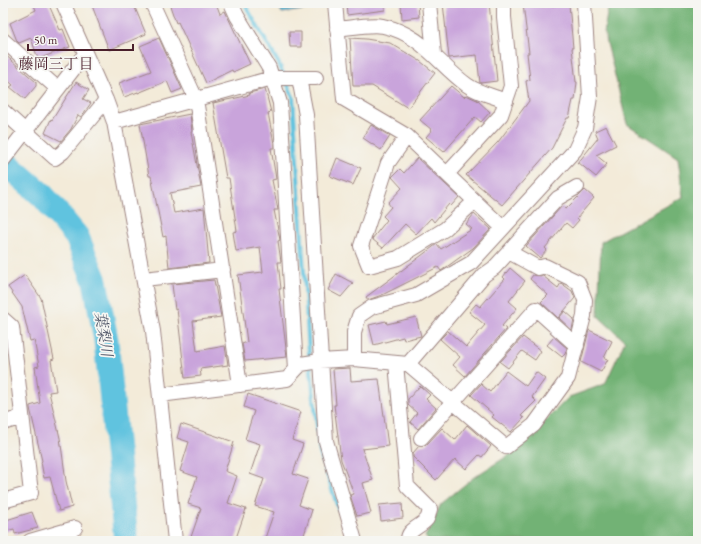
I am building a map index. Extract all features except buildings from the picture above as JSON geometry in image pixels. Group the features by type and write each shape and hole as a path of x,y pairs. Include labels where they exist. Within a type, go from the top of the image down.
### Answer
{"street":[{"path":"63,3 106,100 114,122 144,279 160,394 175,541"},
{"path":"152,3 196,99 240,385"},
{"path":"231,3 236,16 268,68 280,103 296,369"},
{"path":"335,3 344,99 407,136 504,228"},
{"path":"429,3 434,54"},
{"path":"447,174 501,115 511,86 504,3"},
{"path":"354,359 354,332 359,316 372,307 416,295 471,263 575,150 584,128 590,97 584,3"},
{"path":"337,29 381,25 405,33 424,45 467,85 482,93 506,101"},
{"path":"3,40 58,89"},
{"path":"3,160 85,54"},
{"path":"114,122 272,78 316,78"},
{"path":"299,78 306,115 326,441 355,541"},
{"path":"3,111 55,158 64,152 106,100"},
{"path":"407,136 388,163 361,246 369,266 398,258 445,229 475,201"},
{"path":"408,541 407,537 411,532 428,518 430,509 407,486 402,363 484,275 494,268 510,252 558,198 577,187"},
{"path":"160,394 287,379 301,364 320,361 354,359 402,363 454,402 506,447 534,425 568,378 584,308 584,300 578,282 545,266 538,268 510,252"},
{"path":"144,279 222,270"},
{"path":"421,438 536,309 576,346"},
{"path":"3,319 12,327 31,493 3,501"},
{"path":"3,423 22,417"},
{"path":"30,541 75,528"}],"green space":[{"path":"609,3 698,3 698,541 429,541 425,537 441,504 474,477 514,452 569,397 605,384 625,341 598,316 601,242 683,197 678,158 627,124 604,31"}],"water":[{"path":"277,3 316,3 317,8 282,13"}],"waterway":[{"path":"244,3 279,64 293,97 309,353 320,453 338,508"},
{"name":"葉梨川","path":"3,161 43,196 77,237 95,281 106,340 126,541"}],"district":[{"name":"藤岡三丁目","path":"56,63"}]}
